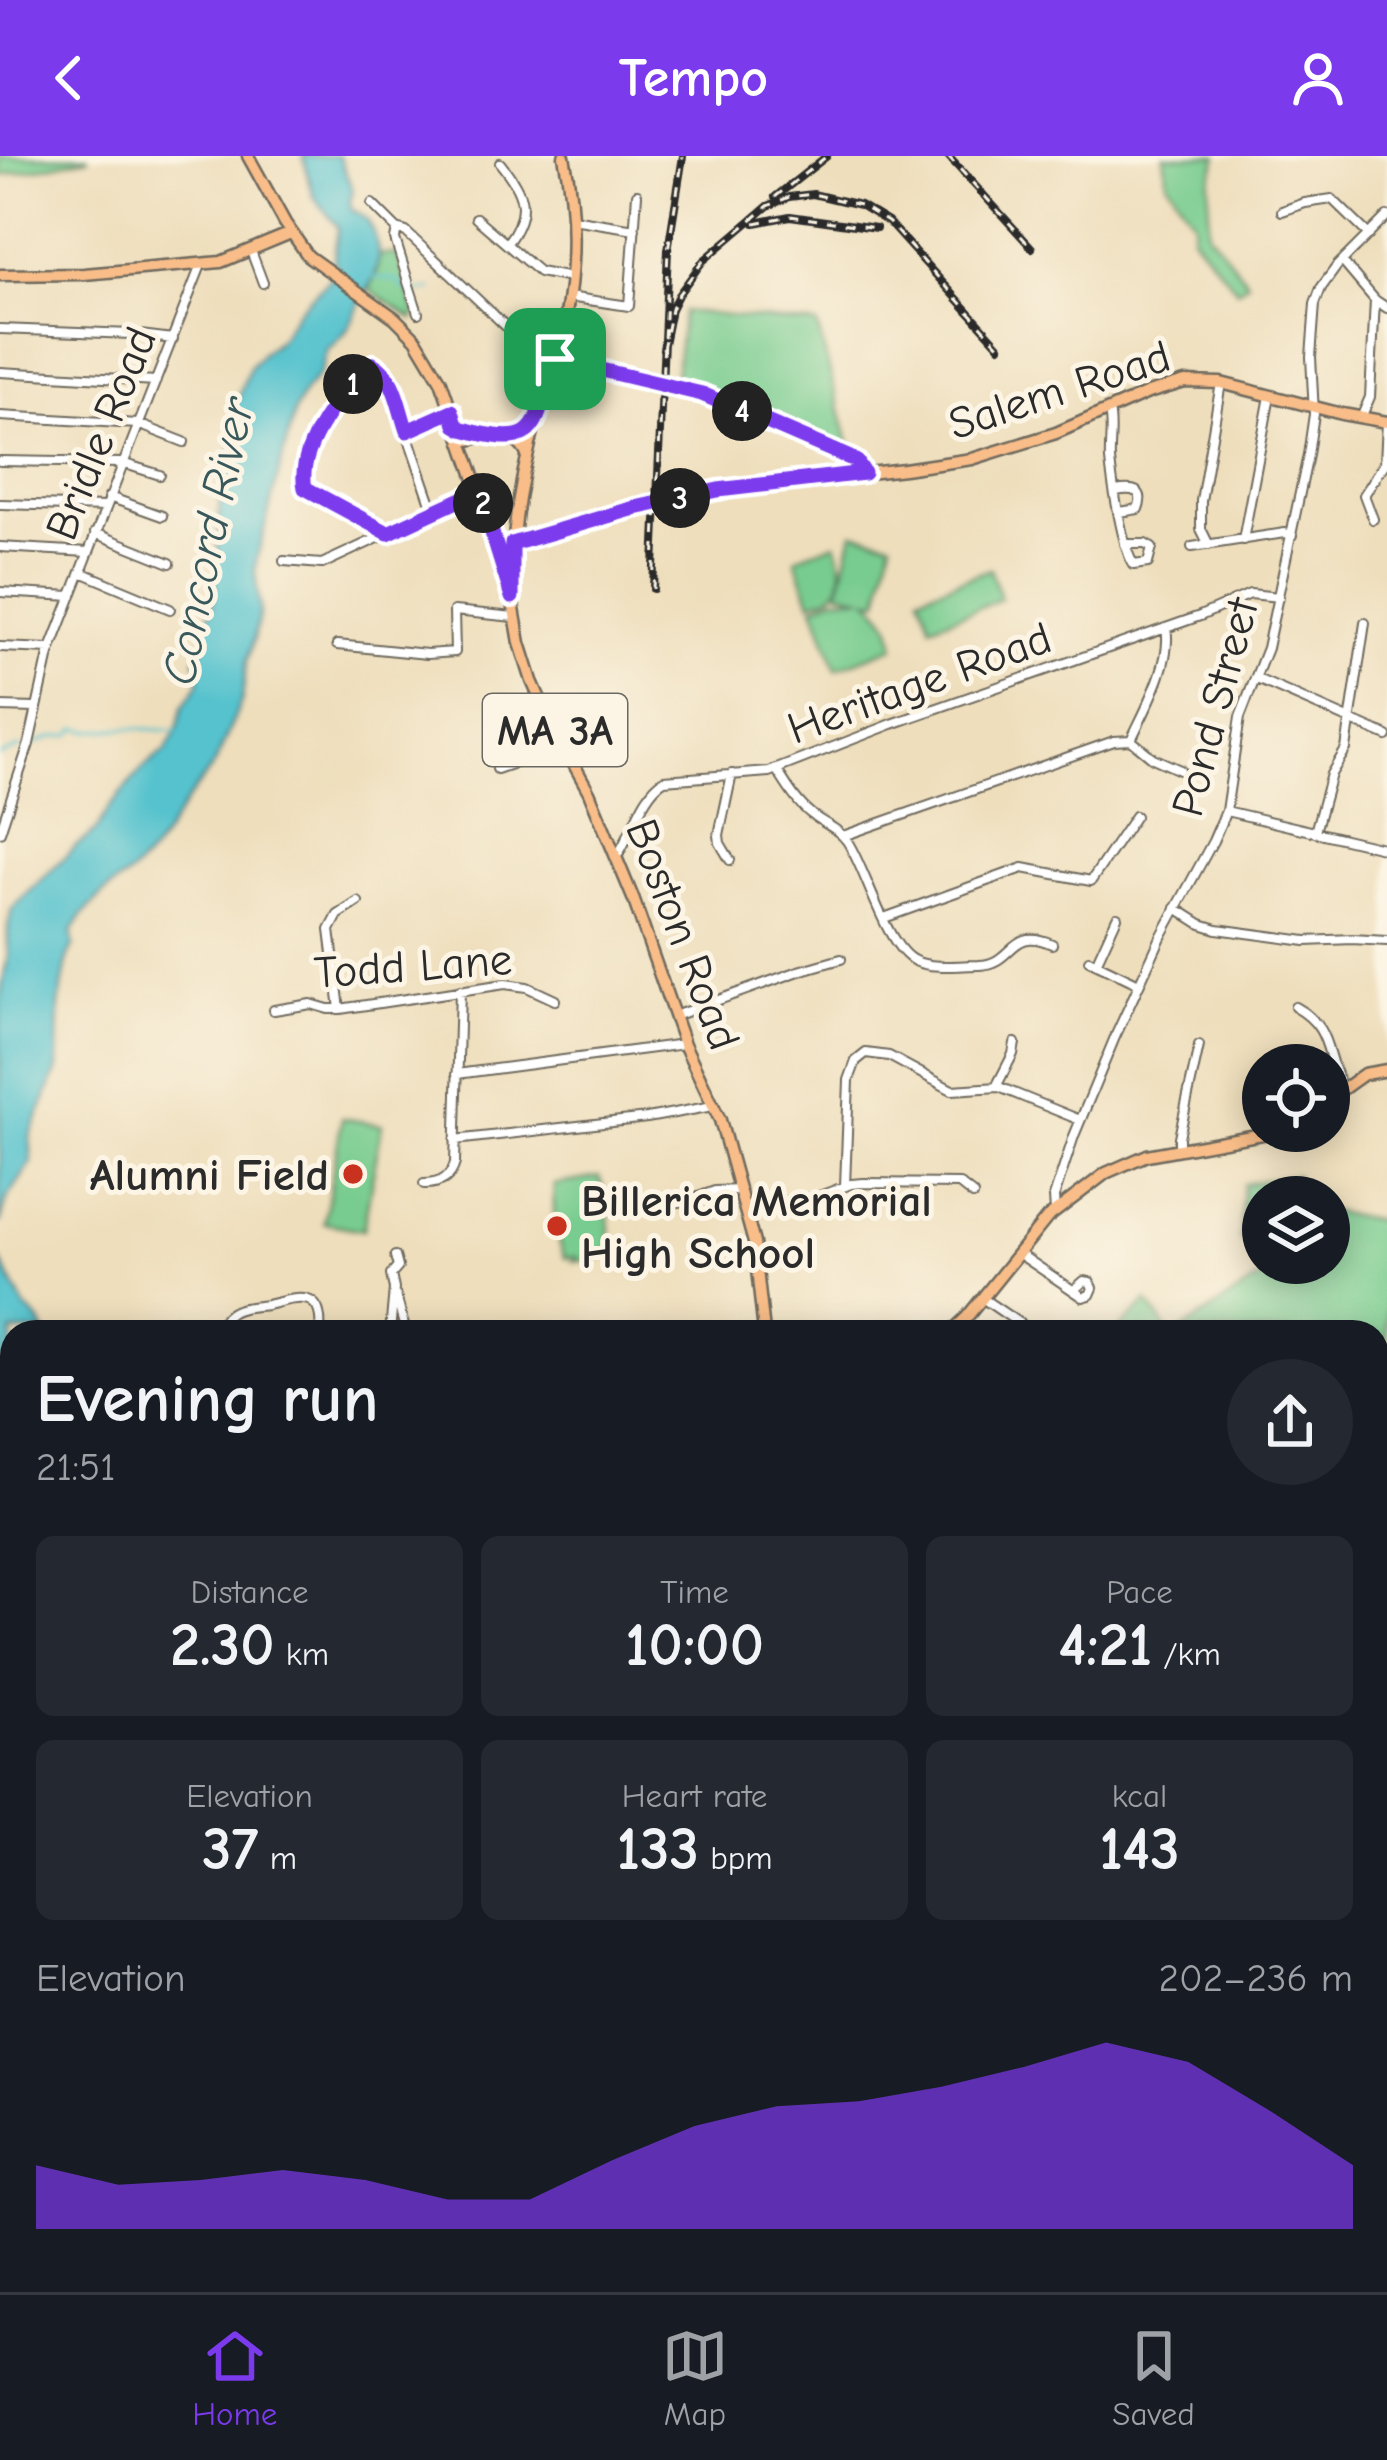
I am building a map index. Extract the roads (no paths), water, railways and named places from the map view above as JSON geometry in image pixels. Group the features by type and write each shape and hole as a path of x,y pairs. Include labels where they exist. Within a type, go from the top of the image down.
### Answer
{"main road":[{"name":"Boston Road","path":"248,156 308,256 407,330 440,378 512,597 532,682 590,792 684,1044 713,1106 754,1244 763,1320"},
{"path":"512,597 514,530 571,278 572,219 563,156"},
{"path":"0,275 201,265 221,262 291,233"},
{"name":"Salem Road","path":"497,548 635,508 718,490 960,461 1056,433 1178,383 1221,383 1387,422"},
{"path":"512,439 526,434 536,422"},
{"path":"456,425 512,439 524,446 528,458"},
{"path":"462,442 488,435"},
{"path":"514,530 527,539"},
{"path":"1350,1083 1364,1074 1387,1070"},
{"path":"962,1320 1055,1211 1096,1180 1127,1161 1242,1137"}],"street":[{"path":"500,163 517,183 520,196 519,224 507,243"},
{"path":"568,296 629,306 637,194"},
{"path":"1282,211 1332,199 1369,235"},
{"path":"372,204 533,352 702,394 850,458 864,473"},
{"name":"Pond Street","path":"1055,1211 1054,1197 1080,1120 1139,985 1226,811 1240,717 1257,679 1292,535 1314,407 1313,313 1321,288 1387,216"},
{"path":"476,218 539,272 571,278"},
{"path":"572,219 635,230"},
{"path":"397,230 394,239 418,314"},
{"path":"251,251 262,284"},
{"path":"1342,261 1387,308"},
{"name":"Bridle Road","path":"1,825 29,744 51,649 201,265"},
{"path":"1361,418 1370,397 1375,300"},
{"path":"0,328 173,339"},
{"path":"533,352 543,396"},
{"path":"388,533 310,492 304,484 322,422 373,364 393,382 434,512"},
{"path":"0,372 156,381"},
{"path":"1210,545 1201,529 1202,501 1221,383"},
{"path":"1243,540 1270,396"},
{"path":"407,431 452,411"},
{"path":"1109,411 1110,457 1126,544"},
{"path":"0,416 138,424 184,442"},
{"path":"1373,519 1364,495 1385,463 1387,422"},
{"path":"0,460 122,463 160,475"},
{"path":"1116,491 1135,489 1141,498 1138,509 1120,512"},
{"path":"284,561 322,565 479,491"},
{"path":"0,504 107,502 162,516"},
{"path":"95,533 170,563"},
{"path":"1192,547 1292,535"},
{"path":"0,547 88,552"},
{"path":"81,572 170,609"},
{"path":"0,592 72,596"},
{"name":"Heritage Road","path":"616,857 646,797 659,782 776,769 1250,594 1279,597"},
{"path":"338,645 455,652 454,611 514,617"},
{"path":"1315,832 1331,774 1346,749 1365,623"},
{"path":"1131,740 1158,677 1168,643 1166,628"},
{"path":"0,647 51,649"},
{"path":"1257,679 1387,736"},
{"path":"0,706 36,708"},
{"path":"843,836 1114,741 1131,740 1153,758 1180,770"},
{"path":"497,769 564,746"},
{"path":"776,769 803,807 843,836 900,950 914,961 995,962 1025,938 1052,944"},
{"path":"730,860 719,835 732,774"},
{"path":"1226,811 1387,849"},
{"path":"884,918 1023,868 1090,880 1135,816"},
{"path":"340,1009 330,931 338,915 358,902"},
{"path":"1176,908 1217,929 1306,941 1387,941"},
{"path":"1117,917 1092,962 1139,985"},
{"path":"674,1016 841,959"},
{"name":"Todd Lane","path":"274,1010 311,1004 340,1009 514,984 555,1000"},
{"path":"424,1184 443,1181 452,1172 460,990"},
{"path":"1295,1007 1311,1016 1327,1044"},
{"path":"996,1087 1015,1043"},
{"path":"457,1074 684,1044"},
{"path":"1179,1148 1199,1046"},
{"path":"845,1186 849,1079 859,1057 872,1053 889,1056 952,1090 996,1087 1080,1120"},
{"path":"455,1140 713,1106"},
{"path":"745,1206 814,1198 864,1183 959,1184 974,1196"},
{"path":"622,1212 740,1190"},
{"path":"1017,1252 1075,1289"},
{"path":"395,1256 398,1267 391,1282 403,1320"},
{"path":"391,1320 394,1289"},
{"path":"224,1320 237,1310 296,1297 309,1300 321,1320"},
{"path":"982,1298 1014,1320"}],"water":[{"path":"303,156 339,156 353,191 352,210 367,221 376,238 377,268 351,323 327,349 320,373 295,410 257,557 260,610 242,699 215,764 155,849 104,893 72,932 73,947 59,1005 58,1069 30,1136 32,1162 7,1199 0,1224 0,997 12,909 96,831 142,769 166,750 183,707 199,683 195,659 206,644 206,621 212,609 220,498 232,469 234,407 250,367 338,270 334,259 338,227 314,197"},
{"path":"0,1259 25,1307 38,1320 0,1320"}],"waterway":[{"path":"373,277 395,280 406,291"},
{"path":"416,291 432,290"},
{"path":"34,744 71,735 77,728 177,731"},
{"path":"0,756 21,747"}],"railway":[{"path":"653,589 668,250 683,156"},
{"path":"775,197 827,156"},
{"path":"948,156 1032,248"},
{"path":"663,349 671,309 703,261 768,206 813,194 860,205 888,222 1000,346"},
{"path":"755,223 790,216 876,228"}],"place":[{"name":"Alumni Field","path":"353,1174"},
{"name":"Billerica Memorial High School","path":"557,1226"}],"water label":[{"name":"Concord River","path":"207,541"}]}
